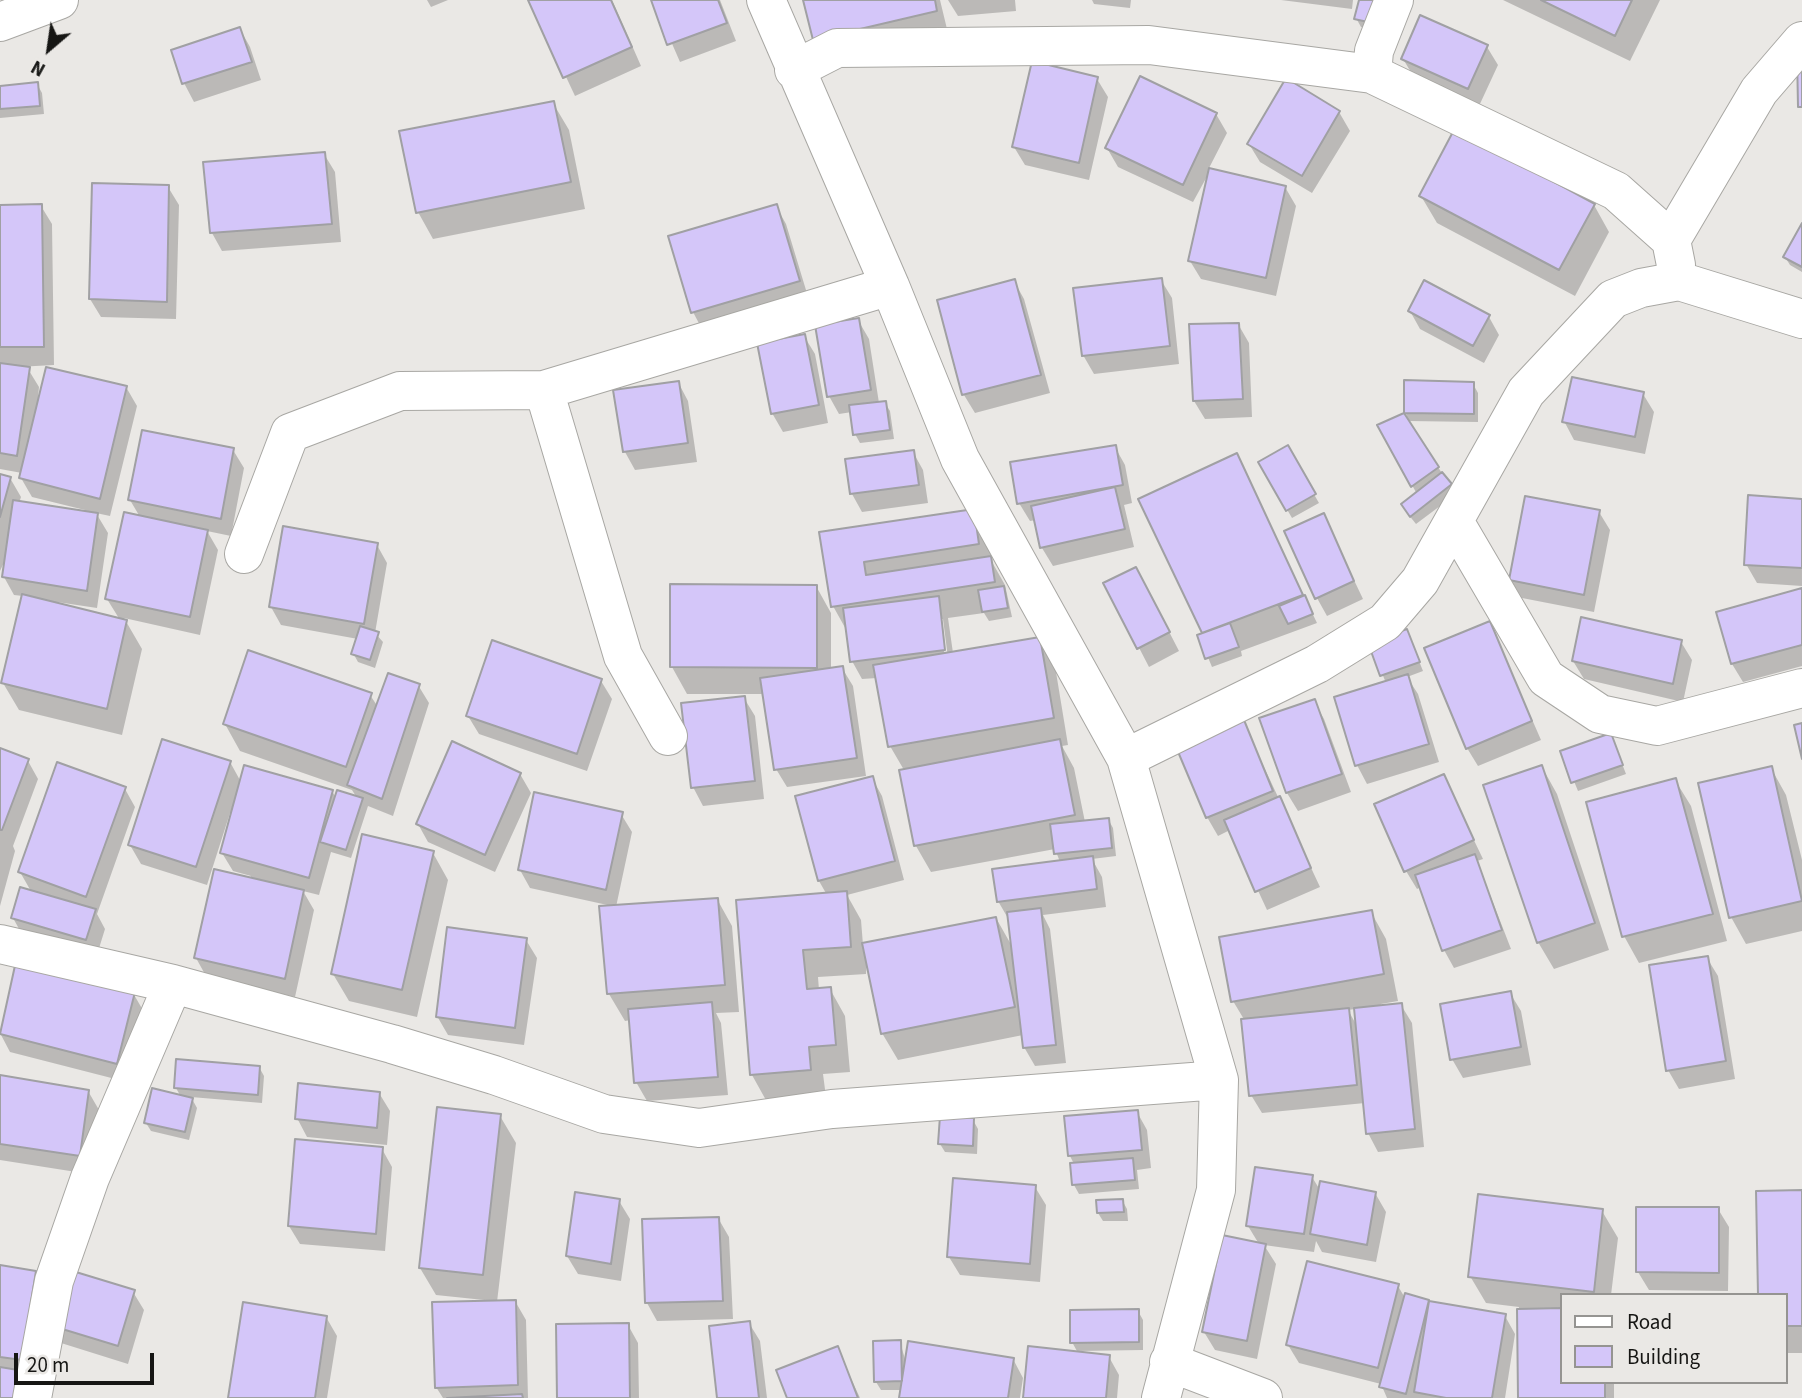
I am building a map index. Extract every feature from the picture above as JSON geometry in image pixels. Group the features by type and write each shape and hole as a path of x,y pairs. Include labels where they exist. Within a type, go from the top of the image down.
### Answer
{"street":[{"path":"0,22 59,0"},
{"path":"766,0 794,70 890,286 960,459 1126,758 1219,1080 1216,1190 1165,1380 1263,1398"},
{"path":"1372,74 1374,51 1394,0"},
{"path":"1671,240 1759,91 1802,41"},
{"path":"794,70 837,48 1149,45 1372,74 1616,191 1671,240 1679,281"},
{"path":"1126,758 1317,664 1385,622 1420,580 1526,392 1613,299 1641,288 1679,281 1802,318"},
{"path":"244,554 290,433 400,391 544,390 890,286"},
{"path":"544,390 623,656 668,736"},
{"path":"1454,521 1546,678 1600,714 1657,726 1802,688"},
{"path":"0,944 173,984 469,1067 604,1114 699,1128 832,1109 1219,1080"},
{"path":"32,1398 54,1281 90,1178 173,984"}],"building":[{"path":"528,0 611,0 632,47 563,78"},
{"path":"651,0 718,0 727,23 667,45"},
{"path":"803,0 935,0 937,11 813,40"},
{"path":"1359,0 1374,0 1368,22 1354,19"},
{"path":"1541,0 1632,0 1615,36"},
{"path":"1420,15 1488,45 1468,89 1401,59"},
{"path":"240,27 252,62 182,84 171,50"},
{"path":"1797,53 1802,53 1802,107 1798,107"},
{"path":"1032,61 1098,77 1079,163 1012,147"},
{"path":"1140,76 1217,113 1183,185 1105,148"},
{"path":"1286,78 1340,111 1302,176 1247,144"},
{"path":"38,82 40,106 0,109 0,86"},
{"path":"554,101 571,182 416,213 399,131"},
{"path":"1455,128 1595,204 1559,270 1419,196"},
{"path":"325,152 332,224 210,233 203,162"},
{"path":"1209,168 1286,186 1266,278 1188,261"},
{"path":"92,183 169,185 167,302 89,299"},
{"path":"42,204 44,347 0,347 0,205"},
{"path":"777,204 800,281 691,313 668,236"},
{"path":"1802,223 1802,267 1783,257"},
{"path":"1162,278 1170,346 1082,356 1073,288"},
{"path":"1015,279 1041,375 962,395 937,300"},
{"path":"1424,280 1490,315 1473,346 1408,311"},
{"path":"859,318 871,390 827,397 815,325"},
{"path":"1239,323 1243,399 1193,401 1189,324"},
{"path":"805,334 819,405 771,414 757,343"},
{"path":"0,363 30,367 17,456 0,453"},
{"path":"46,367 127,386 100,499 19,478"},
{"path":"1572,377 1644,392 1635,437 1562,422"},
{"path":"1404,380 1474,382 1474,414 1404,413"},
{"path":"679,381 688,443 623,452 613,390"},
{"path":"886,401 890,430 853,435 849,405"},
{"path":"1404,413 1439,467 1411,487 1377,425"},
{"path":"142,430 234,448 221,519 128,500"},
{"path":"1116,445 1123,485 1017,504 1010,462"},
{"path":"1288,445 1316,494 1286,511 1258,462"},
{"path":"914,450 919,485 850,494 845,459"},
{"path":"1237,453 1303,595 1202,633 1138,499"},
{"path":"1442,472 1452,484 1410,517 1401,504"},
{"path":"0,474 11,477 0,517"},
{"path":"1115,487 1125,529 1040,548 1031,506"},
{"path":"1748,495 1802,499 1802,568 1744,565"},
{"path":"1525,496 1600,510 1584,595 1509,580"},
{"path":"13,500 98,513 87,591 2,577"},
{"path":"974,509 979,544 864,562 866,575 991,556 995,582 831,607 819,532"},
{"path":"124,512 208,530 190,617 105,599"},
{"path":"1324,513 1354,581 1315,599 1284,531"},
{"path":"283,526 378,543 364,624 269,607"},
{"path":"1136,567 1170,632 1137,649 1103,583"},
{"path":"670,584 817,585 817,668 670,667"},
{"path":"1004,586 1008,608 982,612 978,590"},
{"path":"1802,588 1802,645 1731,664 1716,612"},
{"path":"22,594 127,620 107,709 1,683"},
{"path":"1305,595 1313,614 1288,624 1279,606"},
{"path":"939,596 945,650 850,662 843,608"},
{"path":"1581,617 1682,640 1673,684 1572,661"},
{"path":"1490,621 1532,721 1466,749 1424,648"},
{"path":"1230,623 1239,647 1205,659 1197,635"},
{"path":"360,626 379,632 370,660 351,654"},
{"path":"1407,629 1420,662 1380,676 1368,643"},
{"path":"1040,637 1054,718 888,747 873,665"},
{"path":"492,640 602,679 577,754 466,716"},
{"path":"248,650 372,693 346,767 223,724"},
{"path":"843,666 857,758 774,770 760,678"},
{"path":"388,673 420,684 382,799 347,785"},
{"path":"1408,674 1429,744 1355,766 1334,697"},
{"path":"745,696 755,781 691,788 681,703"},
{"path":"1315,699 1342,774 1286,793 1259,718"},
{"path":"1244,720 1273,791 1206,818 1176,747"},
{"path":"1802,723 1802,759 1794,725"},
{"path":"1611,733 1623,765 1571,783 1560,751"},
{"path":"162,739 231,761 196,867 128,845"},
{"path":"1060,739 1075,815 914,846 899,770"},
{"path":"452,741 521,773 485,855 416,824"},
{"path":"0,748 29,759 2,830 0,830"},
{"path":"57,762 126,787 86,897 18,872"},
{"path":"244,765 333,790 309,878 220,853"},
{"path":"1542,765 1595,923 1537,943 1483,785"},
{"path":"1772,766 1802,901 1729,918 1698,783"},
{"path":"1444,774 1474,840 1404,872 1374,804"},
{"path":"873,776 895,861 818,881 795,796"},
{"path":"1676,778 1713,914 1622,937 1586,802"},
{"path":"337,790 363,798 346,850 320,842"},
{"path":"534,792 623,812 606,890 518,870"},
{"path":"1280,796 1311,868 1255,892 1224,820"},
{"path":"1109,818 1112,848 1054,854 1050,824"},
{"path":"362,834 434,851 402,990 331,974"},
{"path":"1475,854 1502,930 1442,951 1415,875"},
{"path":"1093,856 1097,889 997,902 992,869"},
{"path":"214,869 304,890 285,979 194,958"},
{"path":"20,887 96,909 86,940 11,918"},
{"path":"847,891 851,947 803,950 807,989 831,987 836,1045 809,1047 811,1070 750,1075 736,900"},
{"path":"718,898 725,985 607,994 599,906"},
{"path":"1041,908 1056,1045 1023,1048 1007,912"},
{"path":"1372,910 1384,974 1231,1002 1219,937"},
{"path":"996,917 1015,1007 881,1034 862,943"},
{"path":"447,927 527,938 515,1028 436,1017"},
{"path":"1708,956 1726,1061 1666,1071 1649,965"},
{"path":"16,961 135,992 117,1064 0,1034"},
{"path":"1511,991 1521,1047 1450,1060 1440,1004"},
{"path":"712,1002 718,1077 634,1083 628,1009"},
{"path":"1402,1003 1415,1129 1366,1134 1354,1008"},
{"path":"1349,1008 1357,1085 1249,1096 1241,1019"},
{"path":"176,1059 260,1066 258,1095 174,1088"},
{"path":"0,1075 89,1090 80,1156 0,1144"},
{"path":"298,1083 380,1092 377,1128 295,1119"},
{"path":"152,1088 193,1098 185,1132 144,1123"},
{"path":"437,1107 501,1114 483,1275 419,1268"},
{"path":"1138,1110 1142,1150 1068,1156 1064,1116"},
{"path":"940,1116 974,1118 973,1146 938,1144"},
{"path":"295,1139 383,1147 376,1234 288,1226"},
{"path":"1133,1158 1135,1180 1072,1185 1070,1163"},
{"path":"1255,1167 1313,1175 1304,1234 1246,1226"},
{"path":"953,1178 1036,1185 1030,1264 947,1257"},
{"path":"1320,1181 1376,1192 1367,1245 1310,1234"},
{"path":"1802,1190 1802,1326 1788,1326 1788,1293 1758,1293 1756,1191"},
{"path":"575,1192 620,1199 611,1264 566,1256"},
{"path":"1478,1194 1603,1209 1594,1292 1468,1277"},
{"path":"1123,1199 1124,1212 1097,1213 1096,1200"},
{"path":"1636,1207 1719,1207 1719,1273 1636,1272"},
{"path":"719,1217 723,1301 645,1303 642,1219"},
{"path":"1222,1235 1266,1244 1247,1341 1202,1332"},
{"path":"1307,1261 1399,1284 1378,1368 1286,1345"},
{"path":"0,1265 36,1271 22,1360 0,1357"},
{"path":"66,1269 135,1290 118,1346 49,1325"},
{"path":"1405,1293 1429,1300 1406,1394 1379,1387"},
{"path":"516,1300 518,1385 435,1388 432,1302"},
{"path":"1429,1301 1506,1314 1492,1398 1446,1398 1414,1392"},
{"path":"243,1302 327,1316 315,1398 228,1398"},
{"path":"1560,1308 1560,1384 1605,1384 1605,1398 1518,1398 1517,1309"},
{"path":"1139,1309 1139,1342 1070,1343 1070,1310"},
{"path":"750,1321 759,1398 717,1398 709,1326"},
{"path":"629,1323 630,1398 557,1398 556,1324"},
{"path":"901,1340 902,1381 874,1382 873,1341"},
{"path":"908,1341 1014,1358 1008,1398 899,1398"},
{"path":"838,1346 858,1398 787,1398 776,1370"},
{"path":"1028,1346 1110,1355 1106,1398 1023,1398"},
{"path":"0,1367 24,1371 20,1398 0,1398"},
{"path":"522,1394 523,1398 447,1398"}]}
